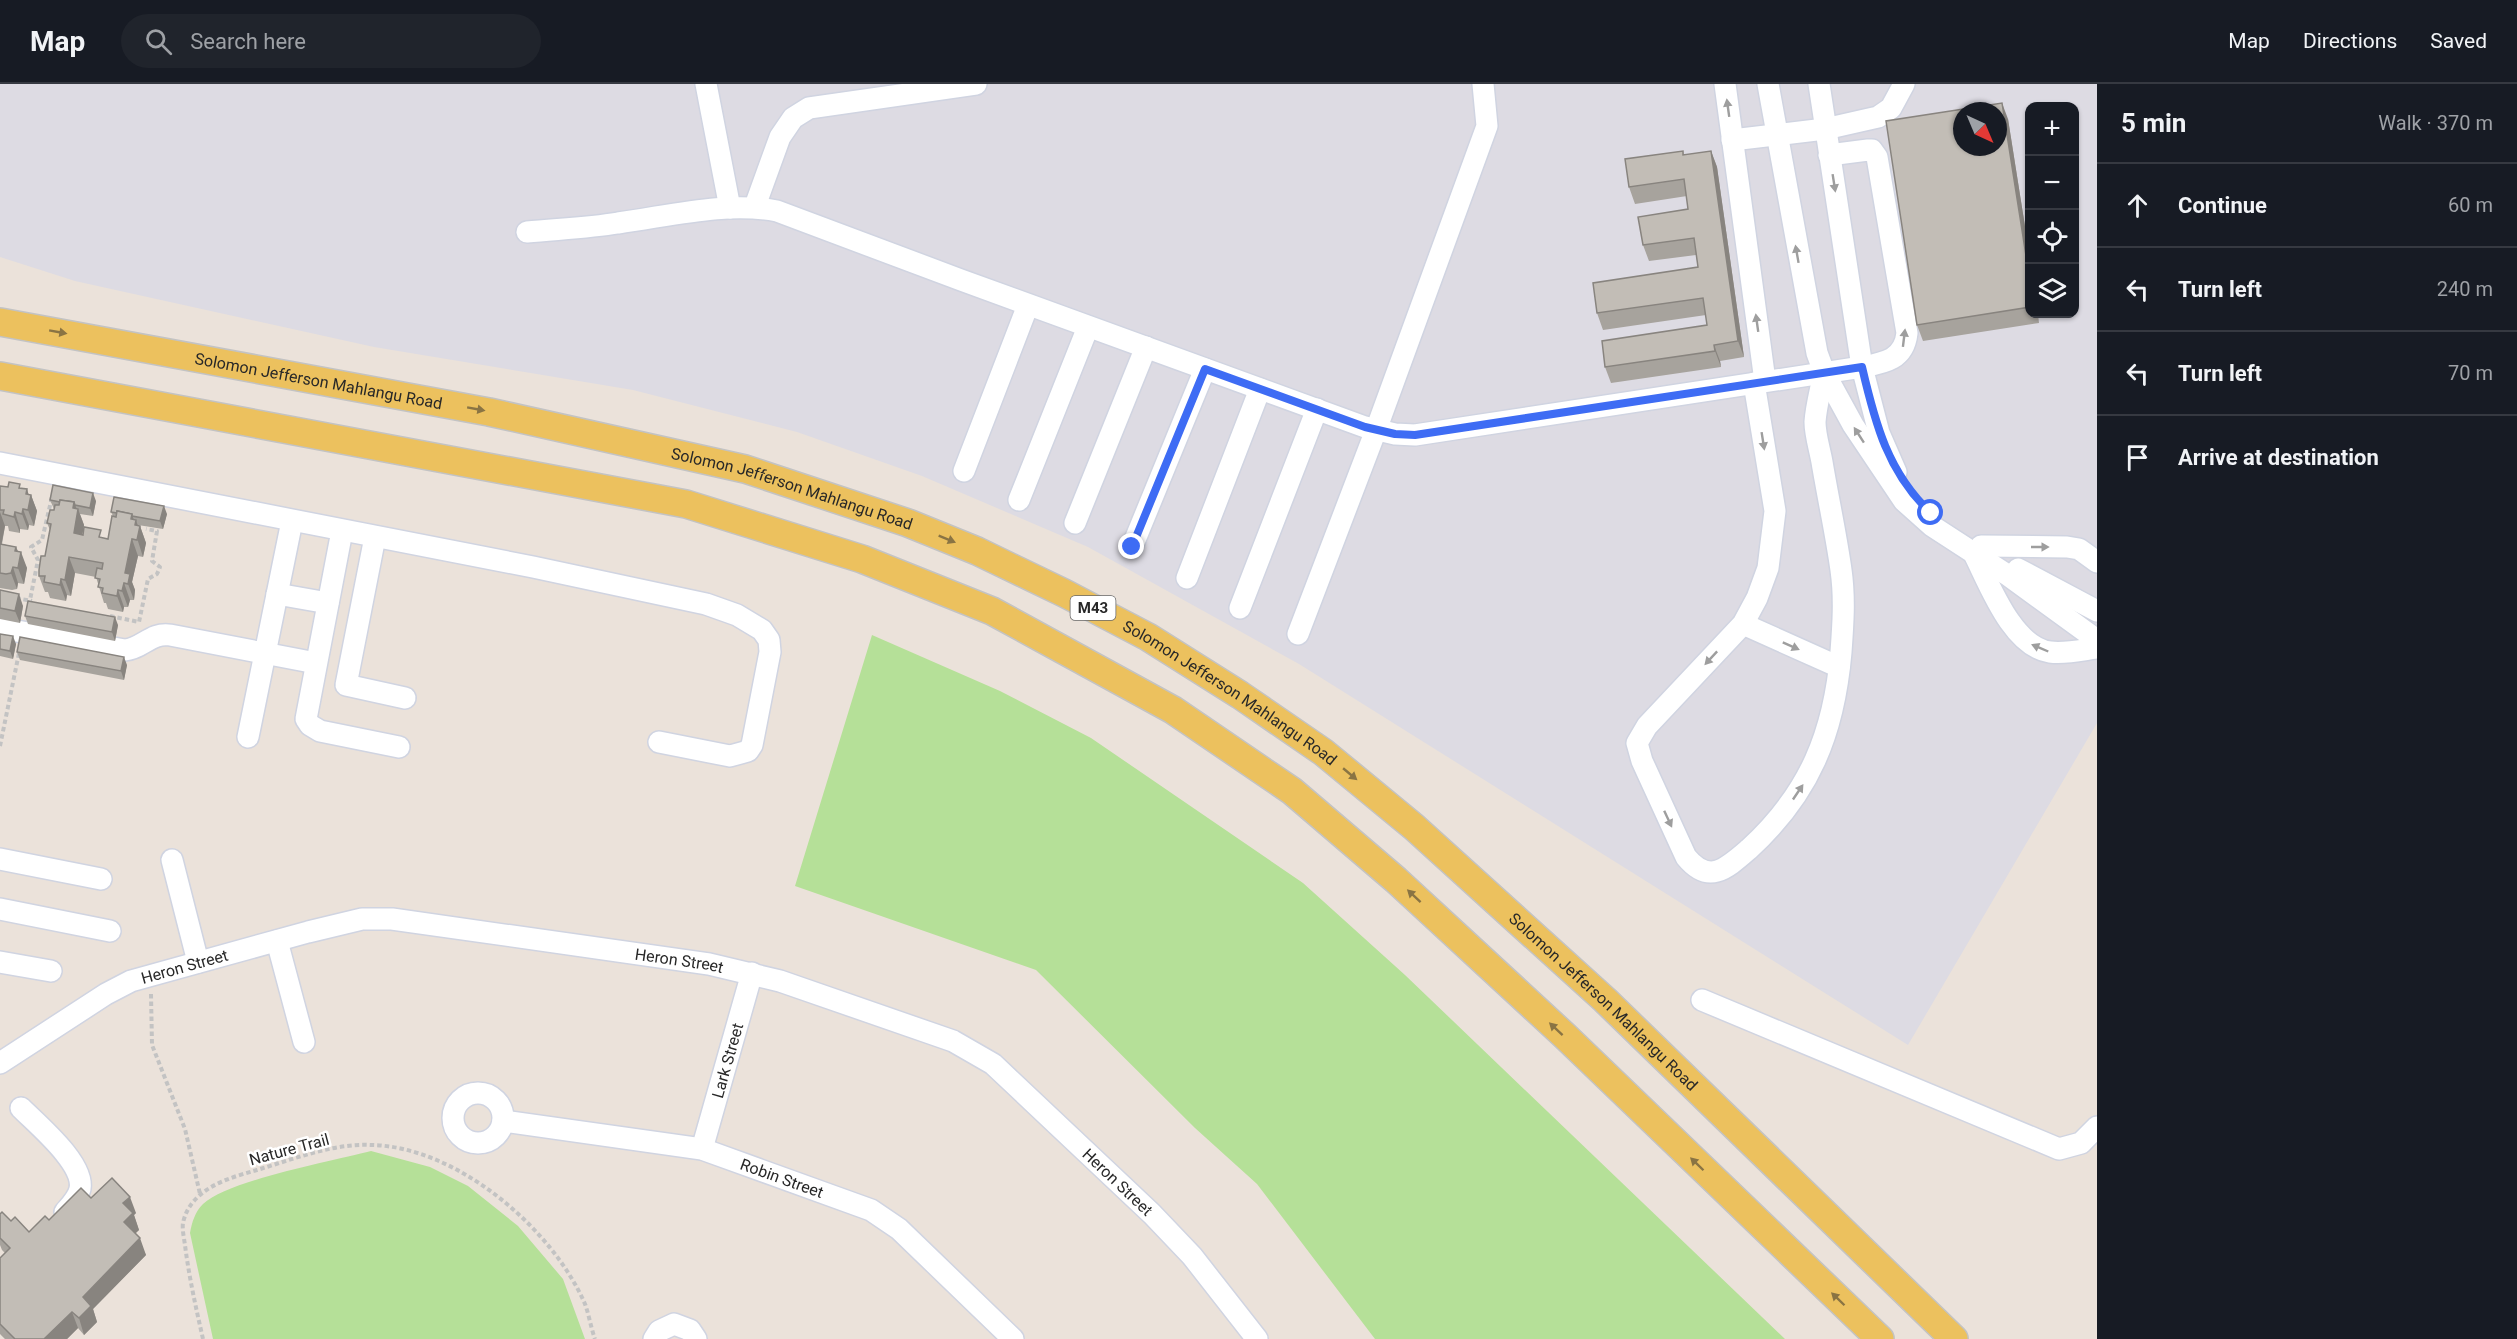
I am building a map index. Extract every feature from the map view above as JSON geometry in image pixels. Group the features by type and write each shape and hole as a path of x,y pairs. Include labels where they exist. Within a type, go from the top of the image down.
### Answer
{"main road":[{"name":"Solomon Jefferson Mahlangu Road","path":"0,322 489,412 745,469 908,523 977,551 1064,593 1148,637 1240,695 1323,752 1414,827 1605,1000 1954,1339"},
{"path":"0,376 686,504 862,559 992,611 1173,710 1292,791 1396,880 1548,1021 1880,1339"}],"street":[{"path":"706,84 730,208"},
{"path":"755,206 780,137 793,118 809,108 976,84"},
{"path":"1298,634 1376,430 1487,126 1483,84"},
{"path":"1725,84 1775,511 1768,568 1757,598 1743,624 1647,726 1637,744 1642,761 1686,857 1696,870 1713,873 1727,868 1773,824 1799,791 1820,753 1831,721 1844,619 1841,573 1815,423 1824,372"},
{"path":"1768,84 1811,329 1824,372 1853,425 1904,501 1932,526 2097,611"},
{"path":"1819,84 1862,367 1882,441 1906,488 1931,513 2097,640"},
{"path":"1732,140 1825,129 1885,113 1895,102 1904,84"},
{"path":"527,232 605,225 755,206 819,224 1028,305 1317,410 1376,430 1415,435 1862,367 1893,360 1906,344 1907,333 1877,157 1872,150 1829,155"},
{"path":"964,471 1028,305"},
{"path":"1019,500 1088,327"},
{"path":"1075,523 1146,347"},
{"path":"1132,547 1205,369"},
{"path":"1187,578 1260,389"},
{"path":"1240,608 1317,410"},
{"path":"0,463 706,604 737,615 762,630 769,640 770,652 752,745 748,751 730,756 659,742"},
{"path":"248,737 292,521"},
{"path":"342,531 306,718 310,725 320,730 399,747"},
{"path":"346,685 375,537"},
{"path":"1977,550 2067,547 2079,549 2097,561"},
{"path":"1977,550 2005,614 2026,641 2049,652 2097,648"},
{"path":"277,594 328,603"},
{"path":"1743,624 1839,668"},
{"path":"0,628 124,650 134,648 155,635 165,634 265,653 346,685 405,698"},
{"path":"0,859 101,879"},
{"path":"172,860 198,962"},
{"path":"0,909 110,931"},
{"name":"Heron Street","path":"0,1064 113,989 144,976 375,918 709,964 752,973 953,1041 993,1064 1152,1214 1192,1256 1257,1339"},
{"path":"277,941 304,1042"},
{"path":"0,962 51,971"},
{"name":"Lark Street","path":"702,1149 752,973"},
{"path":"1702,1000 2059,1149 2081,1143 2097,1127"},
{"path":"21,1108 76,1167 80,1177 77,1198 52,1223"},
{"name":"Robin Street","path":"503,1121 702,1149 871,1210 886,1219 1013,1339"},
{"path":"654,1339 659,1331 674,1324 690,1330 696,1339"}],"path":[{"path":"0,746 38,560 31,547 42,540 57,476"},
{"path":"106,616 139,622 148,579 157,574 160,567 152,561 157,531 146,529"},
{"path":"10,597 40,603"},
{"path":"151,990 152,1045 184,1129 200,1195"},
{"name":"Nature Trail","path":"203,1339 190,1279 183,1224 190,1206 200,1195 227,1178 332,1148 372,1144 409,1151 441,1161 491,1190 532,1228 562,1266 585,1304 595,1339"}],"shaded area":[{"path":"0,84 2097,84 2097,723 1908,1045 1299,664 1088,547 922,476 797,432 633,390 374,347 75,281 0,257"}],"green space":[{"path":"872,635 1000,691 1091,738 1303,883 1405,975 1785,1339 1375,1339 1257,1184 1195,1128 1036,970 795,886"},
{"path":"371,1151 430,1167 468,1186 518,1226 563,1279 585,1339 213,1339 190,1233 194,1217 200,1207 216,1195 258,1179"}],"building":[{"path":"1953,111 1953,156 2007,156 2007,135 2025,249 2025,308 1917,325 1886,121"},
{"path":"1683,151 1683,155 1711,151 1738,341 1714,345 1715,351 1605,367 1602,341 1707,325 1703,298 1597,313 1593,283 1698,267 1694,238 1643,245 1638,217 1688,209 1684,179 1629,187 1625,159"},
{"path":"9,482 20,484 19,488 27,489 26,494 31,495 28,510 23,509 22,514 15,512 14,517 3,514 4,510 0,510 0,486 8,487"},
{"path":"53,485 93,493 90,508 75,505 74,502 50,500"},
{"path":"114,497 164,506 160,521 117,511 117,513 111,512"},
{"path":"60,500 74,502 73,508 78,509 74,533 83,535 84,527 101,530 99,537 108,539 112,516 116,517 117,511 132,514 131,519 136,520 135,525 140,526 137,540 132,539 125,573 130,574 128,584 124,583 122,591 118,590 117,596 102,593 103,588 98,587 100,579 95,578 97,568 102,569 103,563 69,557 65,580 61,579 60,585 44,582 45,576 39,576 41,556 45,556 51,524 47,523 50,510 54,510 55,505 59,505"},
{"path":"0,544 16,547 15,551 21,552 18,568 13,567 11,573 0,573"},
{"path":"0,590 19,594 15,611 0,608"},
{"path":"28,601 115,617 112,632 25,616"},
{"path":"0,634 13,636 10,651 0,649"},
{"path":"20,637 124,657 121,671 17,652"},
{"path":"112,1178 130,1197 123,1203 133,1213 124,1222 140,1238 83,1297 91,1306 79,1318 72,1312 44,1339 15,1339 0,1324 0,1258 10,1248 0,1238 0,1214 2,1212 11,1221 15,1217 29,1232 45,1216 49,1220 81,1188 91,1198"}],"route":[{"path":"1132,547 1205,369 1365,427 1395,434 1415,435 1862,367 1887,456 1906,488 1931,513"}]}
